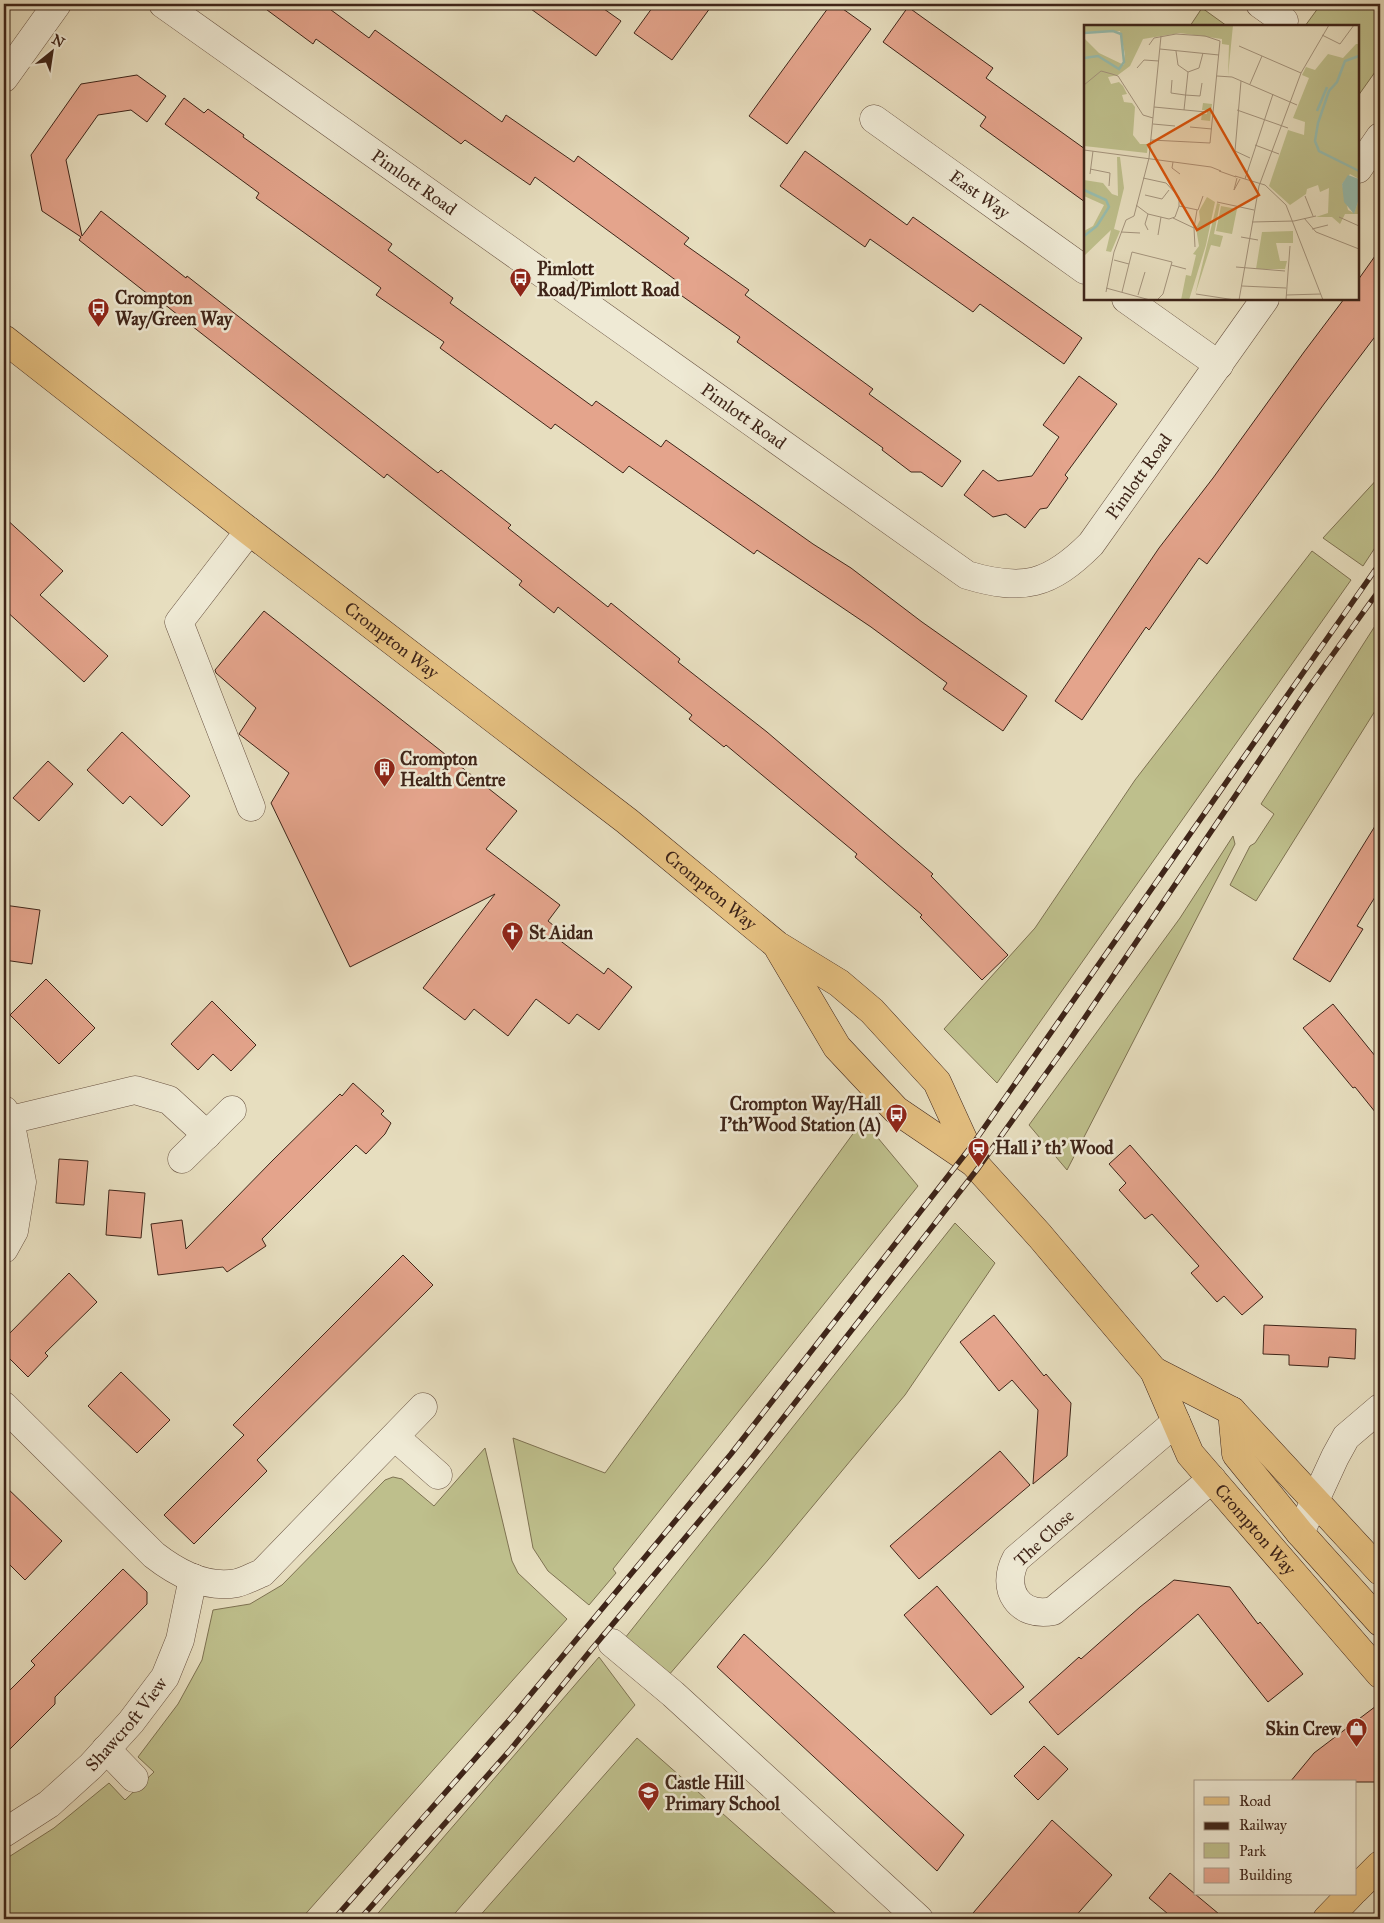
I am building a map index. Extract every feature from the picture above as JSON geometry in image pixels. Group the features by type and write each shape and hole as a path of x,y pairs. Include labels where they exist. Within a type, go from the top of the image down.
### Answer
{"main road":[{"name":"Crompton Way","path":"4,339 249,531 627,821 777,945 839,982 872,1011 937,1082 974,1164"},
{"name":"Crompton Way","path":"777,945 837,1047 896,1110 974,1164 1040,1236 1154,1371 1190,1454 1380,1674"},
{"name":"Crompton Way","path":"1154,1371 1232,1411 1380,1571"},
{"path":"1232,1411 1236,1454 1300,1533 1380,1622"},
{"path":"1356,1889 1380,1865"},
{"path":"1326,1919 1349,1896"}],"street":[{"path":"4,78 57,4"},
{"name":"Pimlott Road","path":"163,4 967,574 991,582 1019,584 1049,578 1072,563 1091,544 1265,300"},
{"path":"1260,4 1284,21"},
{"name":"East Way","path":"874,119 1084,269"},
{"path":"1359,168 1380,137"},
{"path":"1127,300 1219,365"},
{"path":"249,531 178,622 251,807"},
{"path":"4,1249 14,1231 22,1182 7,1115 135,1090 169,1100 207,1134"},
{"path":"182,1159 232,1110"},
{"path":"4,1406 154,1555 173,1570 216,1585 238,1583 262,1573 423,1407"},
{"path":"1300,1533 1346,1437 1380,1408"},
{"name":"The Close","path":"1176,1422 1016,1559 1010,1569 1009,1578 1010,1590 1016,1600 1036,1612 1053,1611 1212,1479"},
{"path":"395,1437 438,1475"},
{"name":"Shawcroft View","path":"4,1833 49,1804 106,1749 131,1722 165,1677 180,1640 193,1578"},
{"path":"612,1642 673,1694 919,1919"},
{"path":"106,1749 134,1778"}],"green space":[{"path":"1321,4 1380,4 1380,65 1359,95 1359,25 1306,25"},
{"path":"1202,8 1226,25 1191,25"},
{"path":"1380,476 1380,540 1363,566 1323,538"},
{"path":"1312,551 1351,580 997,1083 944,1029 1035,928 1135,780"},
{"path":"1380,618 1380,703 1256,901 1230,885 1250,846 1255,843 1274,814 1261,804"},
{"path":"1233,836 1235,844 1067,1170 1029,1125 1180,918"},
{"path":"863,1120 918,1186 613,1569 616,1573 589,1605 548,1571 533,1548 513,1438 605,1473"},
{"path":"955,1223 995,1263 905,1395 768,1560 668,1676 625,1638"},
{"path":"485,1448 512,1561 518,1573 567,1619 301,1919 4,1919 4,1860 54,1828 109,1783 125,1800 154,1772 138,1757 178,1704 202,1660 213,1610 250,1604 282,1585 385,1480 393,1477 402,1479 434,1506"},
{"path":"599,1657 635,1705 450,1919 373,1919"},
{"name":"Castle Hill Primary School","path":"637,1738 842,1919 477,1919"}],"building":[{"path":"259,4 323,4 369,38 375,30 502,122 506,115 574,162 578,156 689,238 684,244 749,290 745,295 873,389 869,394 961,461 942,487 921,472 911,472 882,450 883,448 737,342 740,337 675,291 681,284 535,177 530,185 465,140 461,144 316,39 313,44"},
{"path":"524,4 597,4 621,21 596,56"},
{"path":"655,4 713,4 672,60 634,33"},
{"path":"831,4 836,4 871,29 787,144 749,116"},
{"path":"908,7 993,68 986,78 1084,148 1084,201 980,126 986,117 883,42"},
{"path":"137,75 166,96 147,122 131,110 98,115 66,160 82,236 101,211 438,473 441,470 511,525 508,528 608,607 611,603 680,659 678,662 767,732 933,874 931,876 1008,955 982,980 920,917 922,915 855,857 857,854 726,745 724,747 689,719 692,715 558,607 554,613 519,585 522,581 387,474 384,478 150,293 149,295 79,240 81,237 42,211 31,155 81,84"},
{"path":"184,98 204,113 208,109 244,135 243,137 392,244 388,250 453,298 450,303 592,406 596,401 661,447 666,440 813,544 851,568 922,622 1027,696 1003,731 943,689 947,683 871,627 757,550 754,554 629,466 623,473 555,424 551,429 440,348 444,342 376,295 381,288 256,198 259,193 165,124"},
{"path":"805,151 907,225 913,217 1082,338 1064,364 980,304 973,312 870,239 865,247 780,186"},
{"path":"1380,249 1380,330 1207,564 1199,558 1149,630 1146,627 1082,720 1055,701 1159,548 1213,478 1343,300 1359,300 1359,279"},
{"path":"1079,376 1117,404 1065,475 1068,478 1047,508 1040,509 1025,528 1006,514 993,517 964,495 983,470 998,481 1032,476 1059,437 1043,425"},
{"path":"4,517 63,571 40,595 108,656 84,682 4,609"},
{"name":"Crompton Health Centre","path":"264,611 517,811 486,849 560,905 548,921 559,930 554,936 604,974 608,968 632,987 599,1030 577,1014 569,1024 536,999 508,1036 474,1009 465,1020 423,988 495,894 350,967 271,803 289,773 239,734 256,708 216,673 215,670"},
{"path":"122,732 190,796 162,826 130,796 123,804 87,770"},
{"path":"48,761 73,784 39,821 13,798"},
{"path":"1380,818 1380,889 1357,926 1363,929 1330,982 1293,959"},
{"path":"4,905 40,910 32,964 4,960"},
{"path":"46,979 95,1028 59,1064 10,1015"},
{"path":"212,1001 256,1045 231,1071 213,1054 198,1070 171,1044"},
{"path":"1333,1004 1380,1062 1380,1118 1303,1028"},
{"path":"353,1083 384,1111 381,1114 391,1123 385,1134 366,1154 356,1145 262,1239 266,1246 227,1272 223,1267 158,1275 151,1224 182,1220 186,1249 273,1160 340,1094 342,1096"},
{"path":"1130,1145 1263,1297 1242,1315 1224,1296 1217,1302 1191,1273 1199,1266 1152,1214 1145,1219 1119,1190 1126,1183 1109,1164"},
{"path":"59,1159 88,1161 84,1205 56,1203"},
{"path":"109,1190 145,1193 141,1238 106,1235"},
{"path":"403,1255 433,1285 257,1460 267,1471 194,1544 164,1515 244,1435 233,1425"},
{"path":"69,1273 97,1302 45,1353 48,1356 28,1377 4,1353 4,1339"},
{"path":"994,1315 1044,1376 1046,1374 1071,1403 1067,1456 1033,1484 1038,1410 1012,1380 999,1391 960,1342"},
{"path":"1264,1325 1356,1329 1355,1359 1329,1357 1328,1367 1289,1365 1289,1355 1263,1354"},
{"path":"121,1372 170,1420 137,1453 88,1406"},
{"path":"1000,1451 1030,1485 919,1579 890,1546"},
{"path":"4,1485 62,1541 25,1580 4,1559"},
{"path":"123,1569 147,1592 147,1604 55,1697 55,1704 4,1755 4,1696 35,1665 31,1661"},
{"path":"1174,1580 1230,1587 1258,1624 1260,1622 1303,1674 1268,1702 1198,1614 1058,1735 1029,1702 1079,1657 1081,1659"},
{"path":"937,1586 1024,1687 991,1715 904,1615"},
{"path":"744,1634 964,1835 937,1871 717,1667"},
{"path":"1380,1703 1380,1782 1292,1780 1314,1753"},
{"path":"1044,1746 1068,1769 1038,1800 1014,1776"},
{"path":"1052,1820 1112,1875 1073,1919 968,1919"},
{"path":"1170,1873 1194,1893 1194,1896 1198,1896 1225,1919 1174,1919 1149,1898"}],"railway":[{"path":"334,1919 511,1718 731,1454 970,1148 1380,563"},
{"path":"360,1919 511,1749 591,1650 748,1463 979,1167 1065,1047 1305,693 1380,589"}],"place":[{"name":"Pimlott Road/Pimlott Road","path":"521,298"},
{"name":"Crompton Way/Green Way","path":"99,327"},
{"name":"Crompton Health Centre","path":"384,788"},
{"name":"St Aidan","path":"513,952"},
{"name":"Crompton Way/Hall I'th'Wood Station (A)","path":"897,1133"},
{"name":"Hall i' th' Wood","path":"979,1167"},
{"name":"Skin Crew","path":"1357,1748"},
{"name":"Castle Hill Primary School","path":"649,1812"}]}
